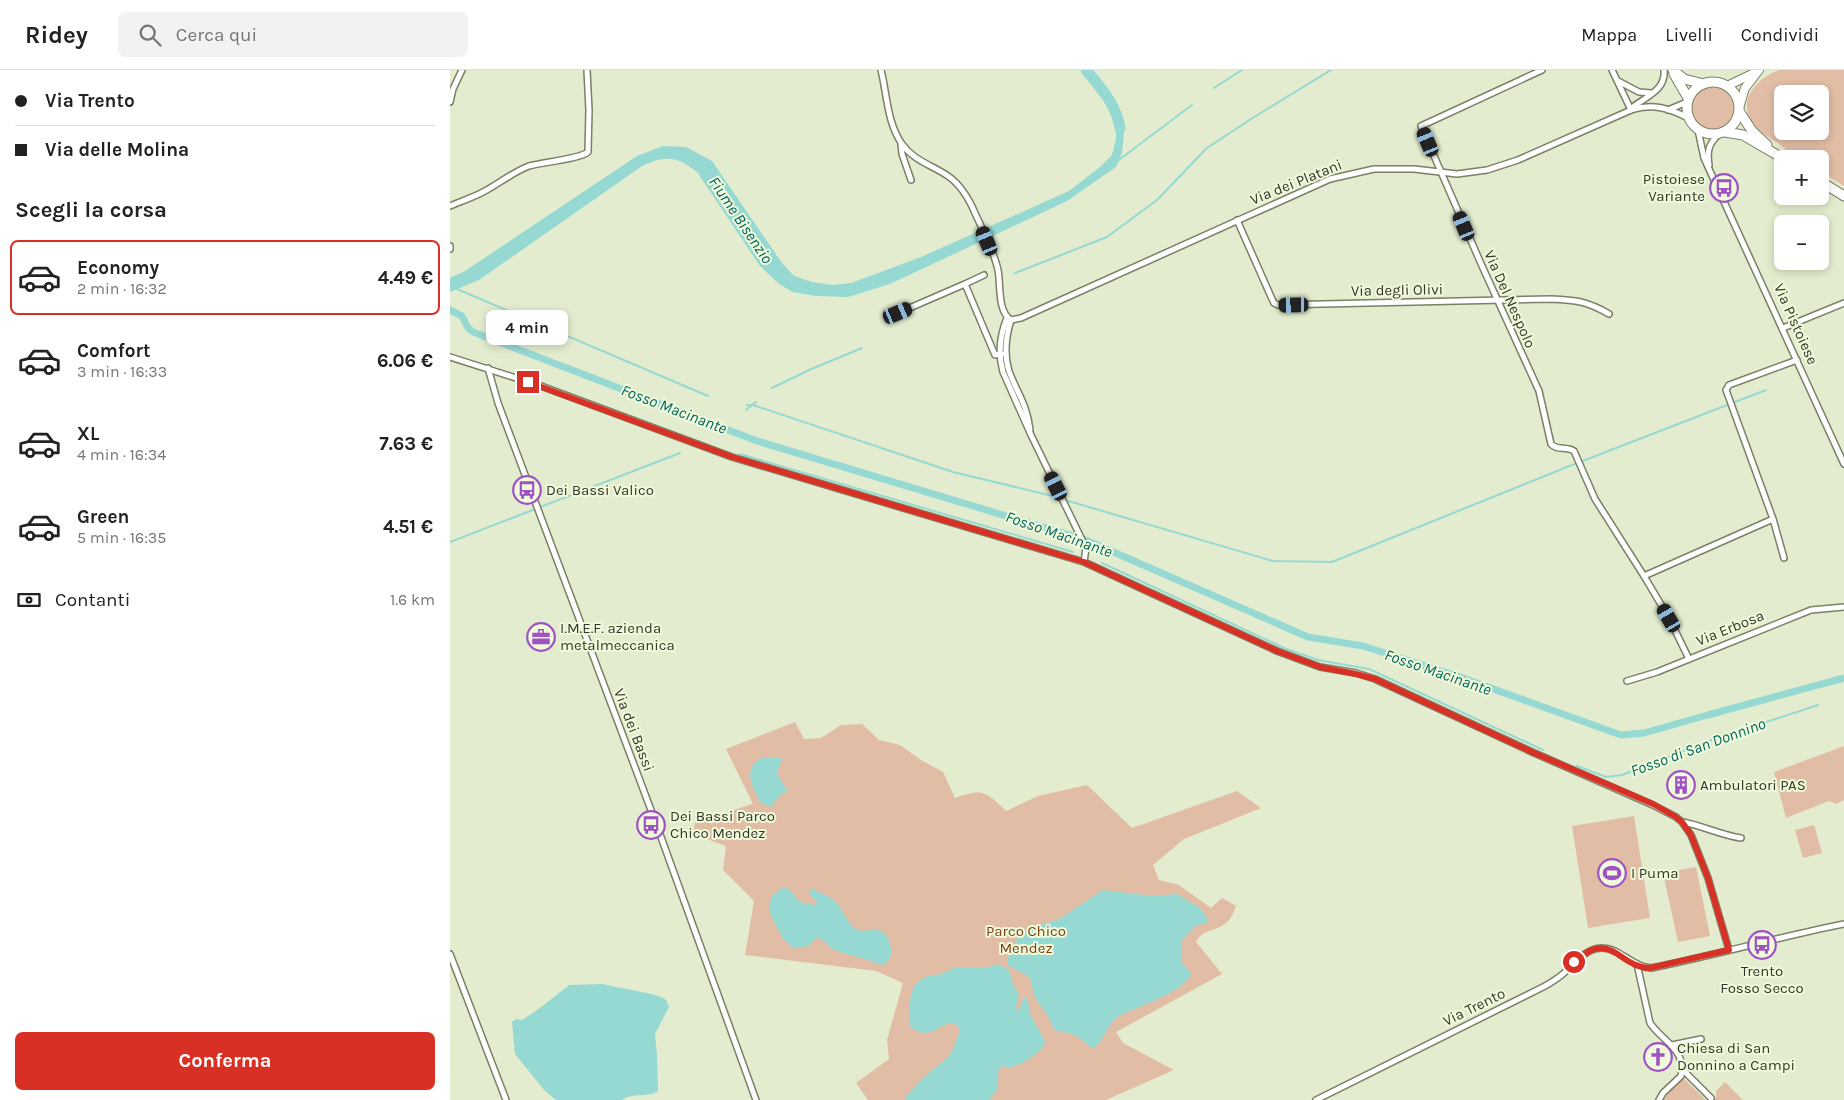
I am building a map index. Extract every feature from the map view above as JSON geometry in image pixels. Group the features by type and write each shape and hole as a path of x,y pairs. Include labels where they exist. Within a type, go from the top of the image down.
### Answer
{"main road":[{"name":"Via Pistoiese","path":"1672,70 1684,79 1704,84 1716,82 1728,86"},
{"name":"Via Pistoiese","path":"1672,70 1688,100 1687,112 1690,119 1698,130"},
{"path":"1688,100 1694,89 1704,84"},
{"path":"1728,86 1735,94 1739,110 1755,134 1774,151"},
{"name":"Via Pistoiese","path":"1722,133 1734,123 1739,110"},
{"path":"1698,130 1707,134 1739,134 1774,154"},
{"path":"1829,187 1844,196"}],"street":[{"path":"450,102 453,89 462,70"},
{"path":"450,206 484,192 529,166 582,156 587,153 590,149 590,124 587,70"},
{"path":"881,70 889,110 901,143 911,155 949,177 959,186 967,197 993,254 998,268 1002,307 1009,319 1003,354 1028,413 1030,435 1084,543 1087,553 1084,562"},
{"name":"Via Del Nespolo","path":"1542,70 1422,126 1497,301 1540,394 1548,437 1553,447 1572,449 1599,506 1644,576"},
{"path":"1612,70 1631,110"},
{"name":"Via dei Platani","path":"1631,110 1654,93 1663,82 1664,70"},
{"path":"1728,86 1759,70"},
{"path":"1739,110 1745,88 1759,70"},
{"path":"1616,80 1639,92 1654,93"},
{"name":"Via dei Platani","path":"1668,110 1680,106 1688,100"},
{"name":"Via dei Platani","path":"1009,319 1021,318 1326,181 1355,172 1384,169 1462,174 1498,167 1631,110 1648,106 1668,110 1690,119"},
{"name":"Via Pistoiese","path":"1698,130 1702,155 1710,168 1843,460"},
{"name":"Via Pistoiese","path":"1710,168 1708,149 1711,142 1722,133"},
{"path":"901,143 902,154 911,180"},
{"name":"Via degli Olivi","path":"1237,220 1272,299 1276,304 1576,300 1592,304 1609,314"},
{"path":"898,313 984,275"},
{"path":"965,284 995,355 1003,354"},
{"path":"1783,328 1844,302"},
{"path":"450,357 488,368 732,457 1084,562 1285,655 1320,667 1375,679 1523,748 1653,804 1676,817 1691,835 1708,878 1729,950"},
{"path":"1784,558 1725,392 1729,385 1797,360"},
{"name":"Via dei Bassi","path":"488,368 498,403 540,518 657,826 756,1100"},
{"path":"1689,659 1669,618 1644,576 1772,520"},
{"name":"Via Erbosa","path":"1627,680 1657,672 1812,610 1844,607"},
{"path":"1682,822 1726,836 1741,838"},
{"name":"Via Trento","path":"1316,1100 1556,980 1589,950 1596,948 1608,949 1637,964 1650,968 1844,924"},
{"path":"450,954 506,1100"},
{"path":"1637,964 1650,1022 1672,1044 1679,1056 1682,1069 1681,1076 1659,1100"},
{"path":"1672,1044 1701,1039"},
{"path":"1682,1069 1711,1098"}],"green space":[{"path":"1779,70 1844,70 1844,186 1829,177 1829,150 1787,150 1751,122 1747,110 1747,102 1754,88 1765,77"},
{"path":"1713,87 1728,93 1734,108 1728,123 1713,129 1698,123 1692,108 1698,93"},
{"name":"Parco Chico Mendez","path":"795,722 804,739 821,738 841,725 862,724 879,740 900,745 921,760 943,772 955,798 972,793 983,793 988,795 1006,811 1038,796 1087,785 1132,828 1237,791 1261,808 1184,839 1153,865 1159,880 1179,885 1211,908 1222,898 1236,906 1227,922 1200,936 1196,942 1222,974 1116,1032 1123,1043 1174,1070 1106,1100 868,1100 856,1083 889,1059 887,1040 903,983 876,971 745,955 754,901 723,870 726,846 693,834 695,822 753,804 726,749"},
{"path":"1844,746 1844,800 1836,804 1829,801 1786,818 1774,772"},
{"path":"1634,816 1650,918 1588,928 1572,826"},
{"path":"1814,825 1822,853 1803,858 1795,830"},
{"path":"1696,867 1710,936 1678,942 1663,873"},
{"path":"1682,1077 1706,1100 1663,1100"},
{"path":"1725,1082 1743,1100 1714,1100 1716,1098 1716,1091"}],"water":[{"path":"1122,114 1124,135 1122,153 1116,167 1067,201 890,284 848,297 816,296 793,292 779,284 760,266 697,172 677,160 671,159 657,160 642,166 479,280 450,292 450,278 465,271 637,156 663,146 686,147 712,161 782,263 794,276 812,282 832,285 851,283 921,257 1069,191 1112,155 1116,139 1113,115"},
{"path":"763,757 782,758 777,773 788,790 779,796 771,807 761,803 750,778 752,767"},
{"path":"783,887 790,890 800,902 815,905 817,902 809,893 811,888 835,901 856,929 862,931 880,930 883,932 888,939 892,953 888,961 882,965 843,953 830,947 822,939 816,938 809,946 793,948 783,939 771,916 769,906 772,896"},
{"path":"1103,890 1153,896 1177,894 1200,908 1208,919 1207,923 1195,926 1182,940 1182,963 1191,973 1187,980 1171,993 1119,1016 1111,1023 1099,1043 1092,1048 1076,1036 1057,1031 1052,1026 1048,1016 1034,996 1031,980 1008,965 1007,960 1021,931 1059,919"},
{"path":"998,964 1009,970 1019,995 1017,1011 1024,997 1027,997 1030,1014 1045,1041 1044,1046 1022,1063 1012,1067 999,1067 997,1090 989,1100 906,1100 906,1096 922,1079 948,1057 960,1030 955,1024 950,1023 926,1033 918,1032 910,1026 909,1003 914,986 928,976 941,974 954,968 984,968"},
{"path":"603,984 655,995 666,1000 669,1007 655,1034 658,1091 631,1096 622,1100 556,1100 544,1090 515,1054 512,1022 516,1019 522,1020 569,985"}],"waterway":[{"name":"Fiume Bisenzio","path":"1086,70 1111,104 1120,128"},
{"path":"1214,88 1242,70"},
{"path":"1015,273 1107,237 1157,200 1207,148 1331,70"},
{"path":"1116,162 1192,105"},
{"path":"457,289 708,396"},
{"name":"Fosso Macinante","path":"450,310 462,316 468,328 473,332 757,441 1086,540 1308,637 1363,646 1460,677 1621,735 1644,733 1704,716"},
{"path":"772,388 862,348"},
{"path":"1065,500 1273,561 1332,562 1567,467 1766,390"},
{"path":"746,410 756,402"},
{"path":"747,405 753,405 953,472 1061,498"},
{"path":"450,542 680,453"},
{"name":"Fosso di San Donnino","path":"740,454 1073,552"},
{"name":"Fosso di San Donnino","path":"1102,563 1284,648 1318,660 1369,669 1543,750"},
{"name":"Fosso Macinante","path":"1708,715 1844,678"},
{"name":"Fosso di San Donnino","path":"1577,766 1606,777 1622,775 1709,741 1818,705"}],"place":[{"name":"Pistoiese Variante","path":"1724,188"},
{"name":"Dei Bassi Valico","path":"527,490"},
{"name":"I.M.E.F. azienda metalmeccanica","path":"541,637"},
{"name":"Ambulatori PAS","path":"1681,785"},
{"name":"Dei Bassi Parco Chico Mendez","path":"651,825"},
{"name":"I Puma","path":"1612,873"},
{"name":"Trento Fosso Secco","path":"1762,945"},
{"name":"Chiesa di San Donnino a Campi","path":"1658,1057"}],"route":[{"path":"528,382 732,457 1084,562 1277,651 1320,667 1375,679 1532,752 1653,804 1676,817 1691,835 1708,878 1729,950 1650,968 1642,967 1608,949 1596,948 1589,950 1574,962"}]}
